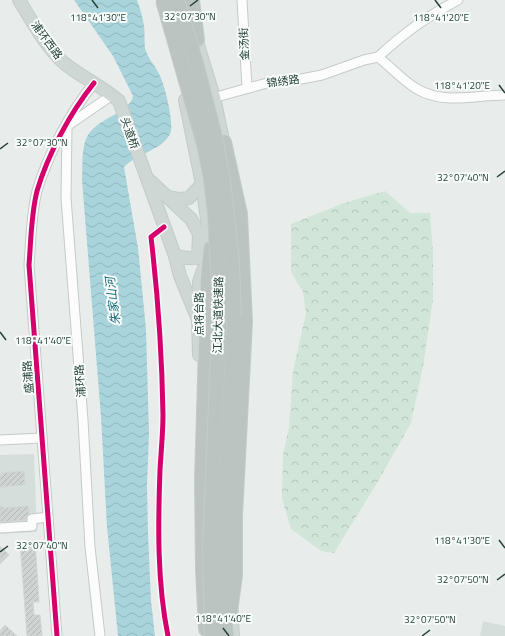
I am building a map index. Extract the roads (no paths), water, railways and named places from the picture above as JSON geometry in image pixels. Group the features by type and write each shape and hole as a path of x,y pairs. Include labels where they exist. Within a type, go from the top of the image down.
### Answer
{"highway":[{"name":"江北大道快速路","path":"163,0 204,144 211,179 217,238 220,304 210,549 212,636"},
{"name":"江北大道快速路","path":"177,0 196,63 214,133 223,181 232,263 234,318 222,591 226,636"},
{"path":"189,2 197,40"},
{"path":"224,142 240,214 246,322 236,516 235,575 226,636"},
{"path":"206,636 202,570 202,480 208,277 211,248"}],"main road":[{"name":"浦环西路","path":"19,0 48,44 62,61 116,98"},
{"name":"点将台路","path":"157,0 178,68 186,104 202,184 211,248 199,282 198,318 198,466 201,636"},
{"path":"197,40 214,97 224,142 233,219 239,311 228,565 233,636"},
{"name":"头道桥","path":"116,98 142,164 145,177 175,256 180,276 198,318"},
{"path":"145,177 191,219 199,234 198,258"},
{"path":"167,197 179,199 189,198 202,184"},
{"path":"175,256 188,259 198,258 211,248"}],"street":[{"name":"金汤街","path":"242,0 247,88"},
{"path":"458,0 426,17 395,41 378,57 417,89 440,98 456,99 488,95 505,95"},
{"name":"锦绣路","path":"186,104 267,83 322,75 364,60 378,57"},
{"name":"盛浦路","path":"57,636 29,265 31,227 37,192 49,161 67,126 94,83"},
{"path":"67,126 116,98"},
{"name":"浦环路","path":"67,126 66,206 83,420 90,547 100,636"},
{"path":"0,440 42,438"},
{"path":"0,528 32,526 32,519 48,517"}],"water":[{"name":"朱家山河","path":"74,0 137,0 144,23 145,48 160,77 166,93 170,112 171,129 170,134 166,139 155,148 124,167 138,248 146,329 149,433 147,485 148,534 151,601 155,636 118,636 107,527 101,417 82,180 83,149 90,132 96,126 126,107 133,96 113,56"}]}
